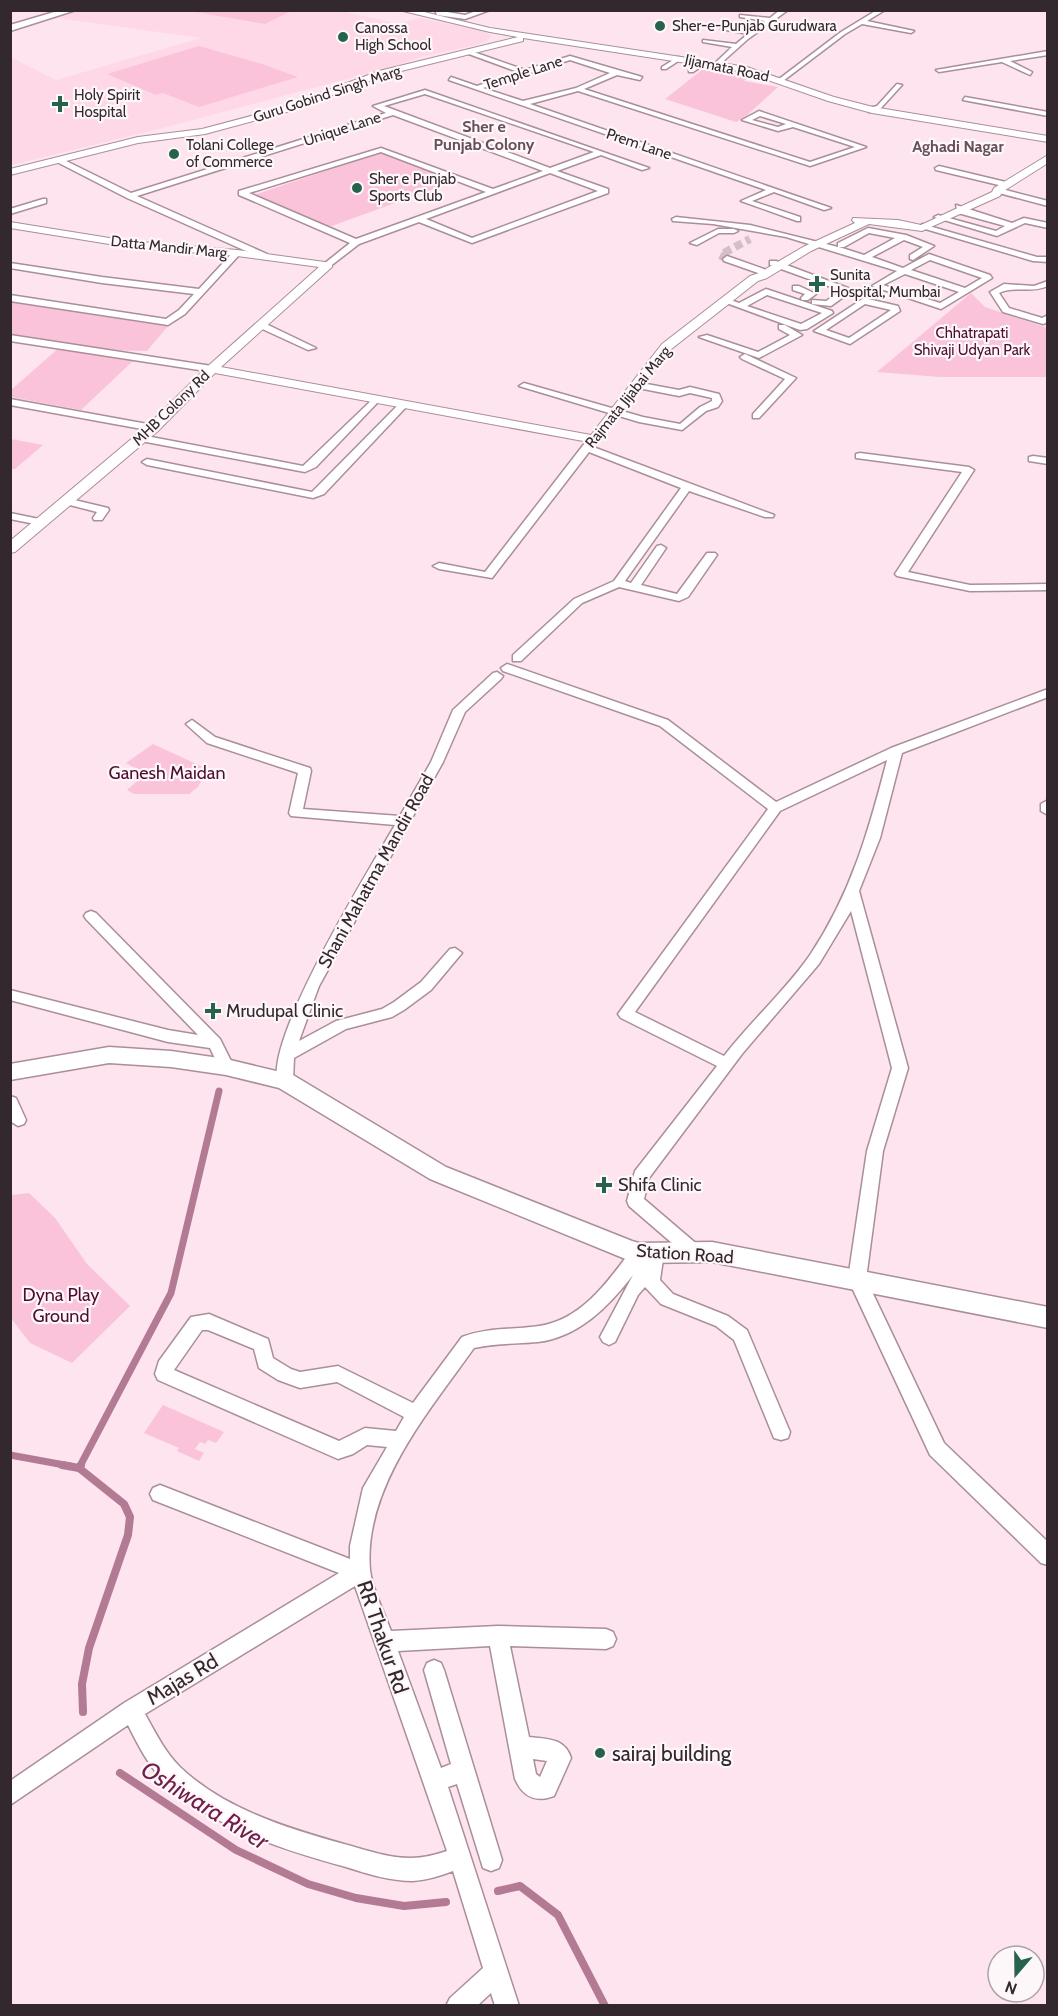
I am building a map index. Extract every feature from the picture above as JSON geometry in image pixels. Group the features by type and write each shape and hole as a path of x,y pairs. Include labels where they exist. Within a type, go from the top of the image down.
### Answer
{"main road":[{"path":"10,26 59,10"},
{"path":"10,26 72,10"},
{"name":"Station Road","path":"10,1072 109,1055 171,1059 226,1067 285,1082 438,1173 647,1253 712,1252 1047,1318"}],"street":[{"name":"Jijamata Road","path":"403,10 472,27 718,62 784,78 831,99 1047,137"},
{"name":"Jijamata Road","path":"417,10 533,36"},
{"path":"441,14 465,17 487,10"},
{"path":"718,62 785,10"},
{"path":"784,78 861,22 882,10"},
{"path":"742,16 770,20"},
{"path":"861,22 911,31"},
{"path":"723,28 754,33"},
{"name":"Guru Gobind Singh Marg","path":"10,172 138,140 202,132 284,110 382,73 533,36"},
{"path":"705,40 737,46"},
{"name":"Jijamata Road","path":"614,46 705,62 718,62"},
{"path":"468,52 524,72"},
{"path":"939,70 1047,53"},
{"name":"Temple Lane","path":"476,88 570,58 640,78"},
{"path":"664,68 680,58"},
{"path":"1005,61 1030,74"},
{"path":"691,71 705,62"},
{"path":"522,104 578,89 616,73"},
{"name":"Prem Lane","path":"451,79 827,208"},
{"path":"875,108 899,85"},
{"path":"578,89 810,164 862,147 794,124 759,113 746,120 778,129 794,124"},
{"path":"393,113 377,106 425,92 645,168"},
{"path":"965,99 1047,114"},
{"name":"Unique Lane","path":"130,196 393,113 605,191 472,241 417,218"},
{"path":"356,242 242,193 381,150 490,191"},
{"path":"328,265 356,242 490,191 601,153"},
{"path":"927,226 996,194 1047,158"},
{"path":"57,159 130,196 264,256"},
{"path":"939,168 1047,203"},
{"path":"773,190 745,201 797,219"},
{"path":"10,212 43,201"},
{"path":"944,218 995,231 1010,224 962,209"},
{"path":"944,218 997,234 1024,220 1047,226"},
{"path":"676,219 729,224 815,242 897,265 930,247 903,237 868,230 841,245"},
{"name":"Rajmata Jijabai Marg","path":"440,566 488,576 666,347 756,276 815,242 866,221 898,223 916,228 927,226"},
{"name":"Datta Mandir Marg","path":"10,225 128,244 237,253 328,265"},
{"path":"927,226 1036,259 1047,260"},
{"path":"694,243 722,230 778,242"},
{"path":"866,257 903,237"},
{"path":"10,298 164,322 174,319 237,253"},
{"path":"866,257 966,291"},
{"path":"926,258 932,258 988,277 966,291 941,306 876,286 926,258"},
{"path":"726,259 756,276 805,298 828,304 849,290 780,262"},
{"path":"780,262 937,309"},
{"path":"10,265 102,280 201,292"},
{"name":"MHB Colony Rd","path":"10,549 153,428 212,369 328,265"},
{"path":"1047,283 1033,289 1004,287 994,291 1008,311 1043,321 1047,318"},
{"path":"796,288 811,294 805,298"},
{"path":"722,304 740,306 802,327 807,327 829,313 768,292 762,292 740,306"},
{"path":"882,305 896,311 852,340 819,331 862,301 882,305 896,296"},
{"path":"704,338 757,355 798,333 722,304"},
{"path":"261,325 311,348"},
{"path":"689,330 791,378 756,416"},
{"path":"10,338 212,369 372,403 590,444 687,487 769,515"},
{"path":"524,386 642,420 682,427 703,409 715,405 717,401 716,396 690,390 679,393 636,385"},
{"path":"10,402 153,428"},
{"path":"141,438 305,469 312,465 372,403"},
{"path":"147,462 313,495 320,492 400,408"},
{"path":"860,456 969,470 901,574 970,588 1047,587"},
{"path":"1033,459 1047,461"},
{"path":"517,658 578,602 618,583 687,487"},
{"path":"66,501 104,510 98,518"},
{"path":"10,516 40,522"},
{"path":"633,588 661,548"},
{"path":"618,583 679,598 684,595 711,555"},
{"name":"Shani Mahatma Mandir Road","path":"285,1082 286,1055 312,986 437,762 459,710 502,672 664,723 775,808"},
{"path":"727,1064 626,1014 775,808 896,751 1043,696 1047,708"},
{"path":"192,724 211,740 305,771 297,813 404,821"},
{"path":"693,1251 635,1201 641,1176 727,1064 814,960 846,908 873,838 896,751"},
{"path":"1047,804 1047,811"},
{"path":"853,892 900,1068 875,1152 857,1279 936,1449 1047,1556"},
{"path":"91,916 215,1043 226,1067"},
{"path":"286,1055 334,1028 387,1013 399,1006 426,986 455,953"},
{"path":"10,995 168,1036 215,1043"},
{"path":"10,1102 18,1120"},
{"path":"609,1337 632,1290 640,1280 647,1253"},
{"path":"647,1253 651,1282 667,1299"},
{"name":"RR Thakur Rd","path":"507,2006 460,1857 360,1572 360,1546 373,1488 416,1414 468,1342 499,1335 538,1334 562,1329 605,1298 647,1253"},
{"path":"632,1290 667,1299 723,1321 741,1335 781,1432"},
{"path":"400,1440 365,1436 346,1448 338,1450 164,1374 165,1367 197,1322 209,1322 262,1344 266,1362 278,1372 300,1380 316,1381 338,1374 416,1414"},
{"path":"160,1494 360,1572"},
{"name":"Majas Rd","path":"10,1794 131,1710 360,1572"},
{"path":"498,1636 520,1747"},
{"path":"384,1641 498,1636 606,1639"},
{"path":"434,1670 491,1860"},
{"path":"131,1710 148,1742 172,1774 196,1793 259,1827 302,1844 383,1866 419,1869 460,1857"},
{"path":"434,1781 464,1771"},
{"path":"458,2006 497,1972"}],"shaded area":[{"path":"82,10 341,11 399,24 420,18 484,31 491,36 487,41 476,45 420,57 399,65 163,128 11,165 10,57 56,80 201,38 57,18"}],"green space":[{"path":"190,11 291,11 265,24"},
{"path":"199,46 298,77 199,107 163,93 156,95 107,74"},
{"path":"707,66 755,73 744,81 778,87 736,122 665,99"},
{"name":"Sher e Punjab Sports Club","path":"382,152 458,180 329,227 254,195"},
{"name":"Chhatrapati Shivaji Udyan Park","path":"971,293 985,307 1047,328 1047,377 940,377 877,372"},
{"path":"11,300 168,326 147,351 94,350 137,357 81,410 11,397 10,391 61,346 11,338"},
{"path":"11,439 43,445 15,469 11,469"},
{"name":"Ganesh Maidan","path":"153,744 207,769 198,787 189,794 134,794 127,790 145,774 126,763"},
{"name":"Dyna Play Ground","path":"29,1193 55,1218 87,1264 130,1306 72,1363 30,1343 11,1318 11,1195"},
{"path":"163,1405 224,1432 216,1443 208,1440 205,1444 200,1442 195,1449 204,1453 199,1461 177,1451 179,1448 144,1433"}],"waterway":[{"path":"80,1466 171,1293 219,1091"},
{"name":"Oshiwara River","path":"10,1455 70,1466"},
{"name":"Oshiwara River","path":"62,1465 79,1468"},
{"name":"Oshiwara River","path":"79,1468 124,1504 130,1517 128,1535 89,1648 82,1684 83,1712"},
{"name":"Oshiwara River","path":"120,1773 236,1850 308,1884 356,1898 404,1906 446,1902"},
{"name":"Oshiwara River","path":"498,1891 520,1886 558,1915 605,2006"}],"tunnel":[{"path":"727,259 720,255 750,239"}],"place":[{"name":"Sher-e-Punjab Gurudwara","path":"660,26"},
{"name":"Canossa High School","path":"343,37"},
{"name":"Holy Spirit Hospital","path":"60,104"},
{"name":"Tolani College of Commerce","path":"174,154"},
{"name":"Sher e Punjab Sports Club","path":"357,188"},
{"name":"Sunita Hospital, Mumbai","path":"817,284"},
{"name":"Mrudupal Clinic","path":"213,1011"},
{"name":"Shifa Clinic","path":"604,1185"},
{"name":"sairaj building","path":"600,1753"}],"district":[{"name":"Sher e Punjab Colony","path":"484,135"},
{"name":"Aghadi Nagar","path":"958,146"}]}
